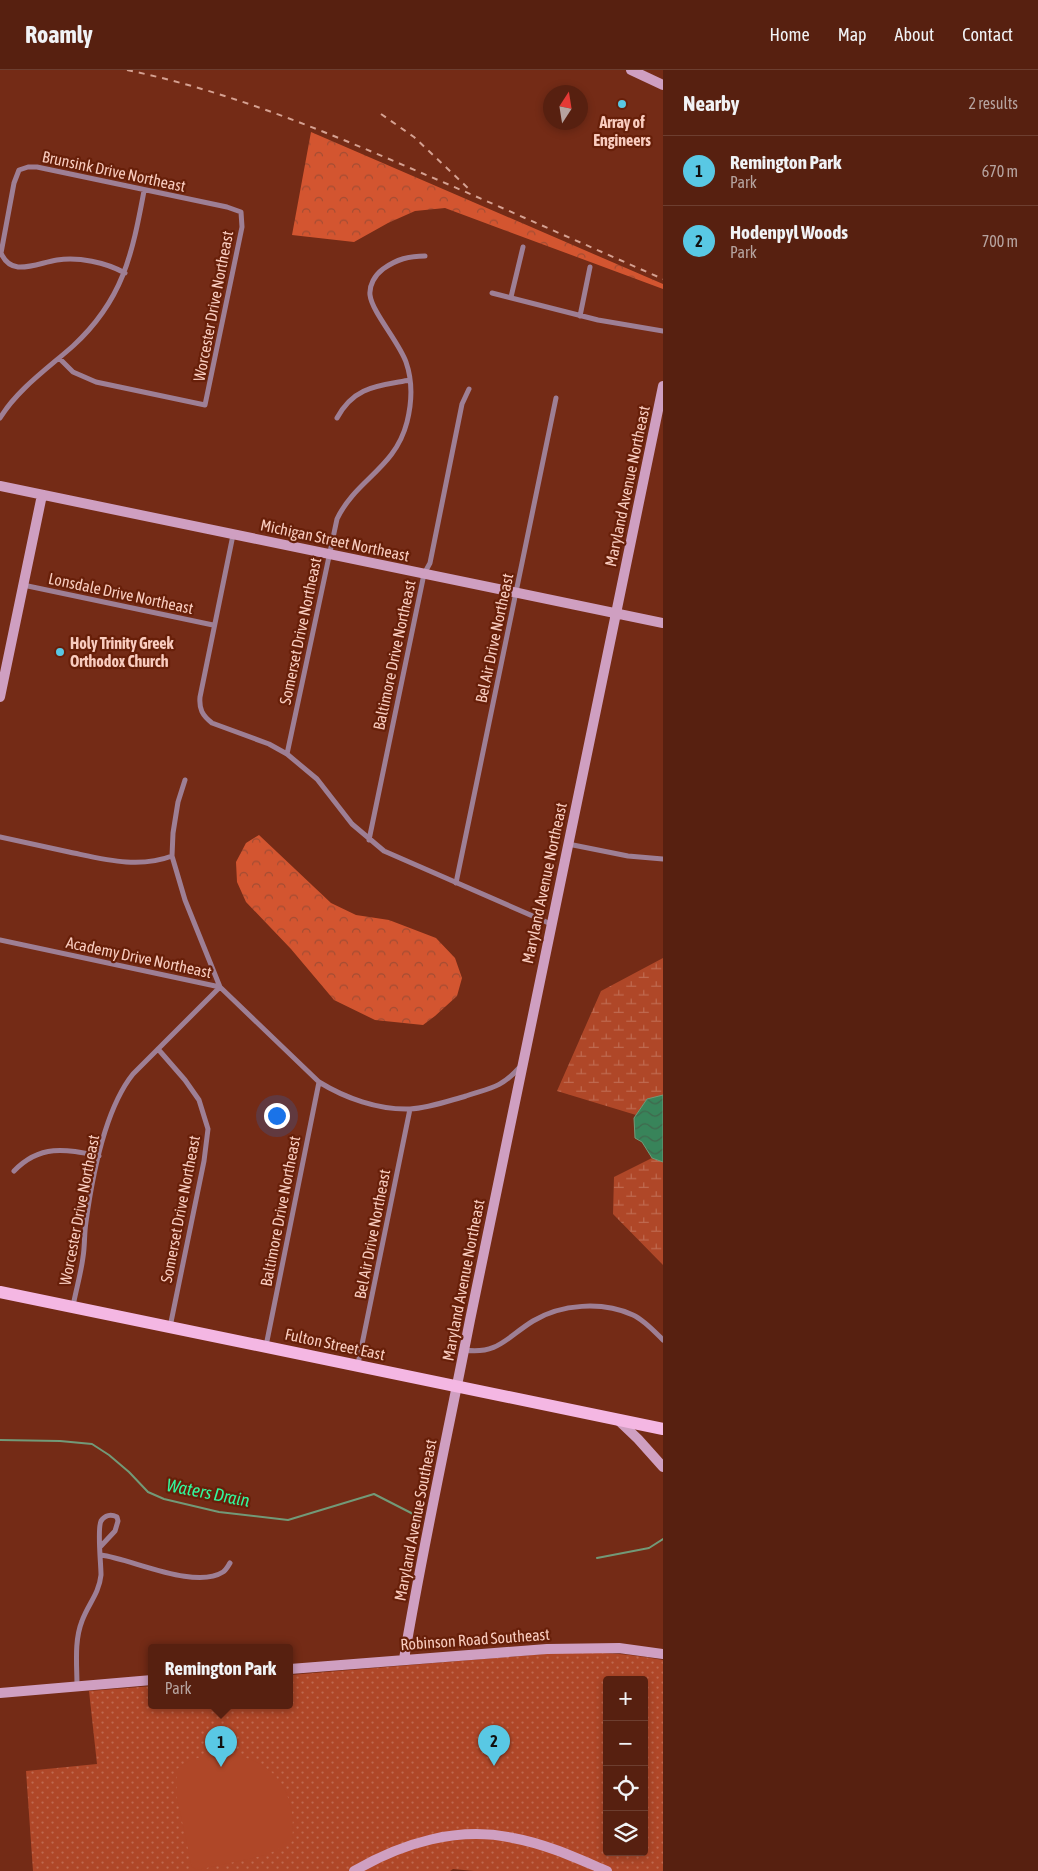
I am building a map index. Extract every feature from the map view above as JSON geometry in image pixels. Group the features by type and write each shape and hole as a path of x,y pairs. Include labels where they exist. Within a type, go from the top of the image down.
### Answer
{"main road":[{"name":"Fulton Street East","path":"0,1292 663,1429"}],"street":[{"path":"631,70 663,85"},
{"name":"Brunsink Drive Northeast","path":"125,273 102,263 73,260 58,260 23,267 17,267 8,263 2,253 14,183 19,170 28,167 37,168 227,207 241,212"},
{"path":"0,418 19,393 99,319 111,302 125,273 135,240 144,191"},
{"name":"Worcester Drive Northeast","path":"59,358 73,372 96,382 205,405 242,228 241,212"},
{"path":"511,297 523,247"},
{"name":"Somerset Drive Northeast","path":"287,754 337,519 347,501 383,467 398,445 406,424 410,405 410,380 406,361 370,298 371,286 377,275 400,258 425,256"},
{"path":"580,316 590,267"},
{"path":"492,293 580,316 663,331"},
{"path":"337,418 344,405 354,395 375,387 410,380"},
{"name":"Maryland Avenue Northeast","path":"457,1386 615,613 660,414 663,386"},
{"name":"Baltimore Drive Northeast","path":"369,840 424,574 430,563 462,404 469,389"},
{"name":"Bel Air Drive Northeast","path":"456,883 556,398"},
{"name":"Michigan Street Northeast","path":"0,486 663,623"},
{"path":"0,697 42,495"},
{"path":"233,535 200,697 199,706 204,717 212,723 269,744 287,754 317,779 352,824 384,852 551,924"},
{"name":"Lonsdale Drive Northeast","path":"23,585 214,626"},
{"path":"186,780 178,802 173,833 172,856 184,900 220,987"},
{"path":"0,837 131,863 150,862 172,856"},
{"path":"568,844 628,856 663,859"},
{"name":"Academy Drive Northeast","path":"0,940 220,987 319,1082 337,1093 383,1106 410,1109 437,1104 508,1081 521,1066"},
{"name":"Worcester Drive Northeast","path":"73,1307 99,1156 110,1117 124,1085 132,1074 220,987"},
{"name":"Somerset Drive Northeast","path":"158,1049 185,1080 199,1100 208,1129 204,1160 170,1328"},
{"name":"Baltimore Drive Northeast","path":"266,1346 319,1082"},
{"name":"Bel Air Drive Northeast","path":"358,1365 410,1109"},
{"path":"14,1171 28,1158 50,1150 74,1151 99,1156"},
{"path":"464,1350 490,1350 546,1314 562,1308 579,1307 615,1310 634,1316 663,1340"},
{"name":"Maryland Avenue Southeast","path":"404,1659 433,1496 457,1386"},
{"path":"617,1419 638,1438 663,1466"},
{"path":"77,1686 79,1630 84,1616 99,1588 100,1525 102,1519 106,1516 112,1515 117,1517 117,1526 101,1546"},
{"path":"101,1555 113,1556 161,1571 194,1577 209,1576 223,1572 230,1563"},
{"name":"Robinson Road Southeast","path":"293,1669 515,1650 619,1648 663,1654"},
{"path":"0,1693 148,1680"},
{"path":"354,1871 377,1858 417,1842 477,1834 514,1838 545,1846 607,1871"}],"green space":[{"path":"311,132 663,284 663,289 445,208 415,211 388,223 354,242 292,235"},
{"path":"259,835 331,903 356,915 389,920 436,938 455,958 462,978 457,996 423,1025 375,1020 334,1000 291,949 246,902 237,882 236,862 246,843"},
{"path":"663,958 663,1095 647,1099 636,1115 557,1091 601,991"},
{"path":"652,1158 663,1162 663,1265 613,1214 614,1177"},
{"path":"568,1652 616,1654 663,1660 663,1871 474,1871 453,1869 450,1871 33,1871 26,1771 97,1764 89,1691 148,1686 148,1709 293,1709 293,1675"},
{"path":"218,1753 253,1761 267,1769 278,1779 291,1806 293,1823 292,1842 266,1855 197,1870 192,1867 177,1798 177,1769 190,1760"}],"water":[{"path":"663,1095 663,1162 652,1158 642,1142 635,1138 634,1118 647,1099"}],"waterway":[{"name":"Waters Drain","path":"0,1440 60,1441 92,1444 129,1472 148,1492 164,1499 219,1512 288,1520 374,1494 421,1518"},
{"name":"Waters Drain","path":"597,1558 649,1548 663,1539"}],"railway":[{"path":"127,70 238,100 310,127 448,184 663,279"},
{"path":"381,114 414,137 470,190"}],"place":[{"name":"Array of Engineers","path":"622,104"},
{"name":"Holy Trinity Greek Orthodox Church","path":"60,652"},
{"name":"Hodenpyl Woods","path":"494,1766"},
{"name":"Remington Park","path":"221,1767"}]}
